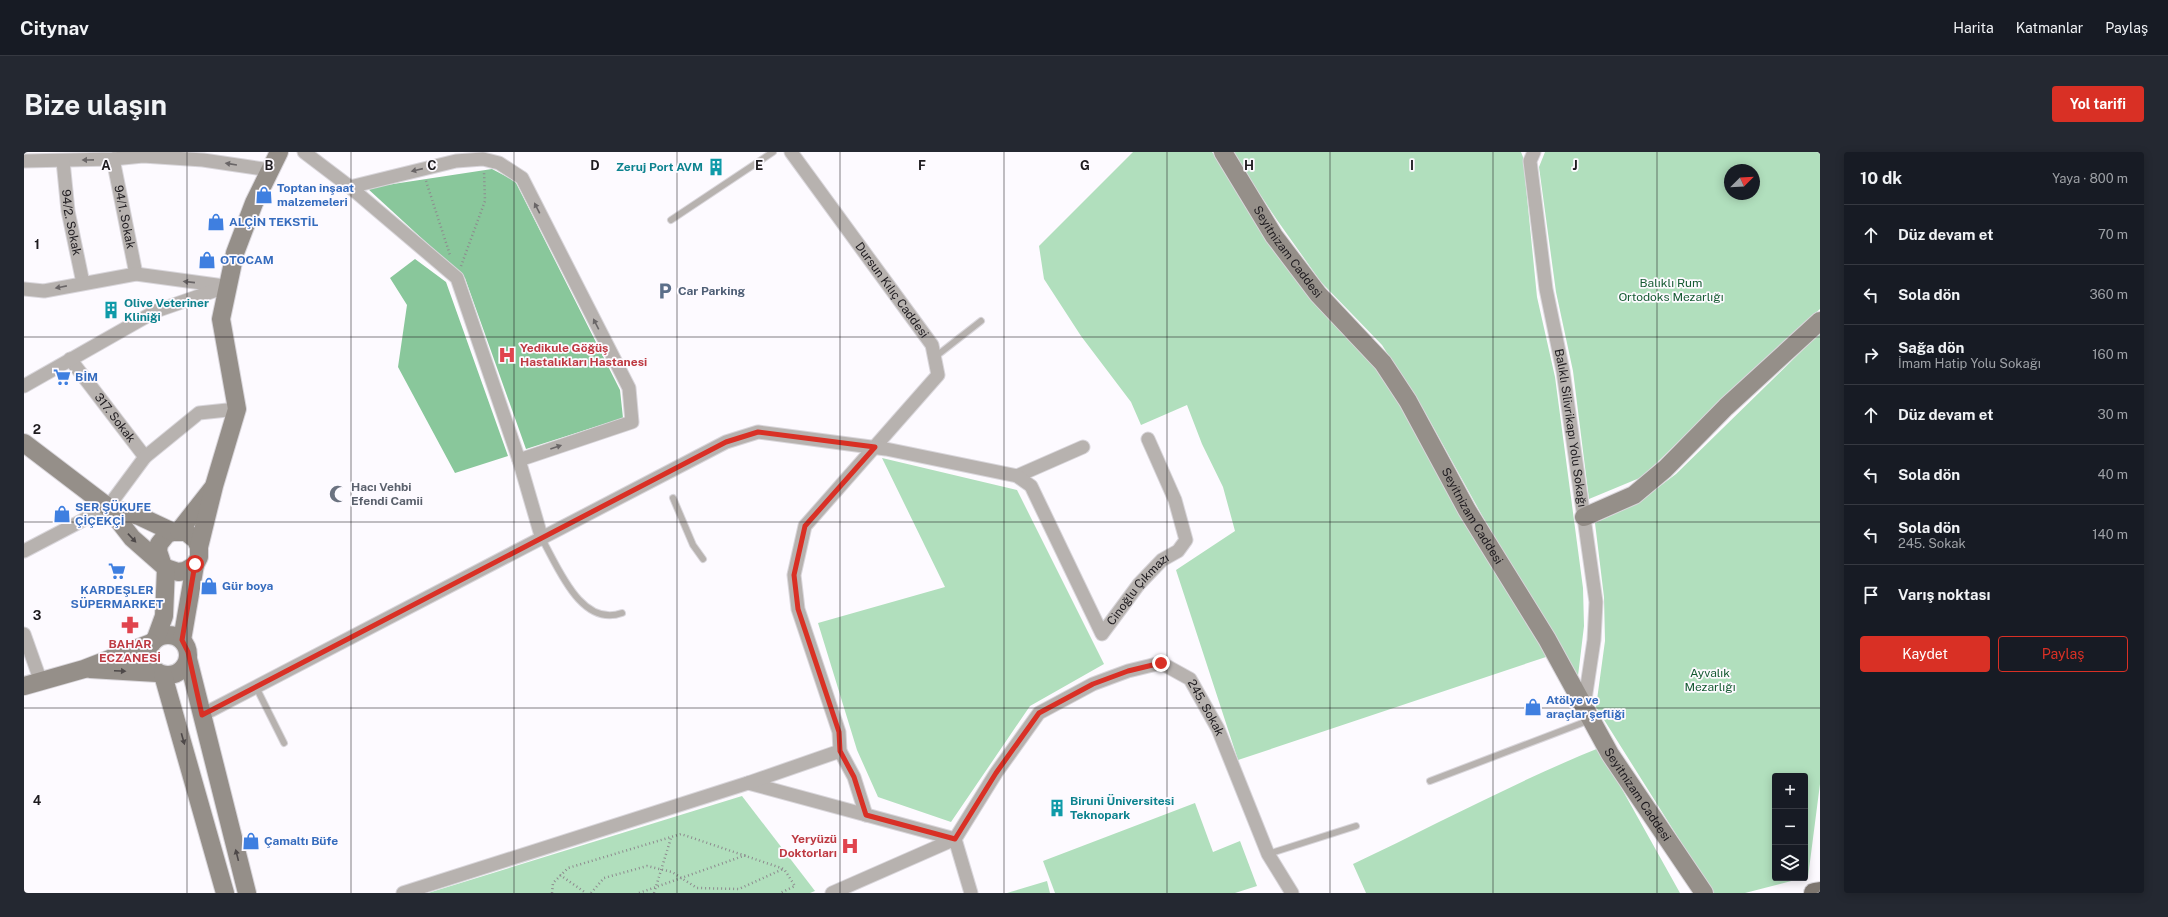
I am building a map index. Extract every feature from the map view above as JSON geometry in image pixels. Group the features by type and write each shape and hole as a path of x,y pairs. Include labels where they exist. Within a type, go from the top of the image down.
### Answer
{"main road":[{"path":"1814,893 1820,892"}],"street":[{"path":"182,640 197,556 214,486 237,409 221,319 235,253 254,203 279,152"},
{"name":"Dursun Kılıç Caddesi","path":"791,152 932,345 938,375 875,447"},
{"name":"Seyitnizam Caddesi","path":"1223,152 1274,236 1318,294 1383,363 1408,401 1467,510 1547,639 1610,754 1704,893"},
{"name":"Balıklı Silivrikapı Yolu Sokağı","path":"1534,152 1530,161 1546,289 1563,371 1596,602 1588,713"},
{"path":"309,153 457,278 519,460 542,539"},
{"path":"24,162 113,160 144,154 203,160 270,170"},
{"path":"350,187 456,161 483,159 499,163 522,178 629,388 632,422 519,460"},
{"name":"94/1. Sokak","path":"113,160 136,274"},
{"name":"94/2. Sokak","path":"63,161 68,211 83,283"},
{"path":"24,289 44,291 136,274 228,286"},
{"path":"24,386 156,311 228,286"},
{"path":"1584,517 1634,495 1639,491 1665,469 1726,407 1820,321"},
{"name":"317. Sokak","path":"70,359 145,457"},
{"path":"24,551 108,507 145,457 199,414 237,409"},
{"path":"171,699 182,711 187,714 202,715 726,442 758,432 875,447 1016,476 1035,466 1083,447"},
{"name":"Cinoğlu Çıkmazı","path":"1016,476 1031,486 1102,634 1139,584 1162,560 1178,551 1186,540 1175,500 1148,439"},
{"path":"24,443 108,507 132,538 164,565 178,572 185,571 197,556"},
{"path":"866,815 854,777 840,751 839,732 798,609 794,575 805,526 875,447"},
{"path":"214,486 176,531 167,534 160,544 159,557 164,565 164,616 154,641 148,649 148,662 160,674 171,699 225,893"},
{"path":"108,507 139,516 176,531 192,535 197,556"},
{"path":"24,634 32,684 84,669 169,635 182,640 186,646 247,893"},
{"path":"84,669 170,676 182,670 188,659"},
{"name":"245. Sokak","path":"955,839 996,773 1039,713 1093,684 1128,671 1161,663 1190,679 1218,729 1268,854 1292,893"},
{"path":"403,893 748,783 840,751"},
{"path":"748,783 955,839"},
{"path":"832,893 955,839"},
{"path":"955,839 971,893"}],"lane":[{"path":"671,220 773,152"},
{"path":"935,357 982,321"},
{"path":"673,498 693,545 703,559"},
{"path":"542,539 576,596 583,604 593,613 600,615 614,616 622,613"},
{"path":"256,687 284,743"},
{"path":"1430,781 1588,713"},
{"path":"1268,854 1356,826"}],"path":[{"path":"457,278 485,202 483,159"},
{"path":"422,169 457,278"},
{"path":"552,893 553,883 568,868 681,834 784,869 795,886 780,893"},
{"path":"654,893 671,837"},
{"path":"639,893 746,855"},
{"path":"591,893 604,878 647,866 672,872 697,888 739,889 784,869"},
{"path":"560,875 586,893"}],"green space":[{"path":"1133,152 1212,152 1373,362 1404,409 1549,656 1238,760 1176,570 1235,531 1223,487 1202,444 1187,405 1141,425 1131,402 1081,336 1044,279 1039,246"},
{"path":"1232,152 1521,152 1523,157 1537,297 1555,377 1583,588 1584,626 1578,676 1484,519 1426,414 1382,345 1321,282 1277,220"},
{"name":"Balıklı Rum Ortodoks Mezarlığı","path":"1545,152 1820,152 1820,309 1749,373 1642,477 1589,499 1573,371 1556,292 1539,167"},
{"path":"492,169 515,181 620,390 623,418 526,449 465,278 367,188"},
{"path":"415,259 446,282 508,456 455,473 398,367 407,305 390,278"},
{"name":"Ayvalık Mezarlığı","path":"1820,333 1820,784 1808,877 1808,773 1772,773 1772,881 1791,881 1745,893 1713,893 1596,707 1605,641 1604,597 1595,523 1636,504 1676,474"},
{"path":"882,458 1017,490 1104,664 1030,706 951,822 878,797 857,750 818,623 945,587"},
{"path":"1599,748 1680,893 1366,893 1353,864 1506,789"},
{"path":"742,796 815,891 810,893 428,893"},
{"path":"1195,803 1213,852 1240,841 1257,886 1235,893 1055,893 1043,861"},
{"path":"1047,881 1050,893 1007,893"}],"place":[{"name":"Zeruj Port AVM","path":"716,167"},
{"name":"Toptan inşaat malzemeleri","path":"264,195"},
{"name":"ALÇİN TEKSTİL","path":"216,222"},
{"name":"OTOCAM","path":"207,260"},
{"name":"Car Parking","path":"665,291"},
{"name":"Olive Veteriner Kliniği","path":"111,310"},
{"name":"Yedikule Göğüş Hastalıkları Hastanesi","path":"507,355"},
{"name":"BİM","path":"62,377"},
{"name":"Hacı Vehbi Efendi Camii","path":"338,494"},
{"name":"SER ŞÜKUFE ÇİÇEKÇİ","path":"62,514"},
{"name":"KARDEŞLER SÜPERMARKET","path":"117,571"},
{"name":"Gür boya","path":"209,586"},
{"name":"BAHAR ECZANESİ","path":"130,625"},
{"name":"Atölye ve araçlar şefliği","path":"1533,707"},
{"name":"Biruni Üniversitesi Teknopark","path":"1057,808"},
{"name":"Çamaltı Büfe","path":"251,841"},
{"name":"Yeryüzü Doktorları","path":"850,846"}],"route":[{"path":"195,564 185,615 182,640 188,652 188,659 202,715 501,561 726,442 758,432 875,447 805,526 794,575 798,609 813,649 839,732 840,751 854,777 866,815 955,839 996,773 1039,713 1093,684 1128,671 1161,663"}]}
